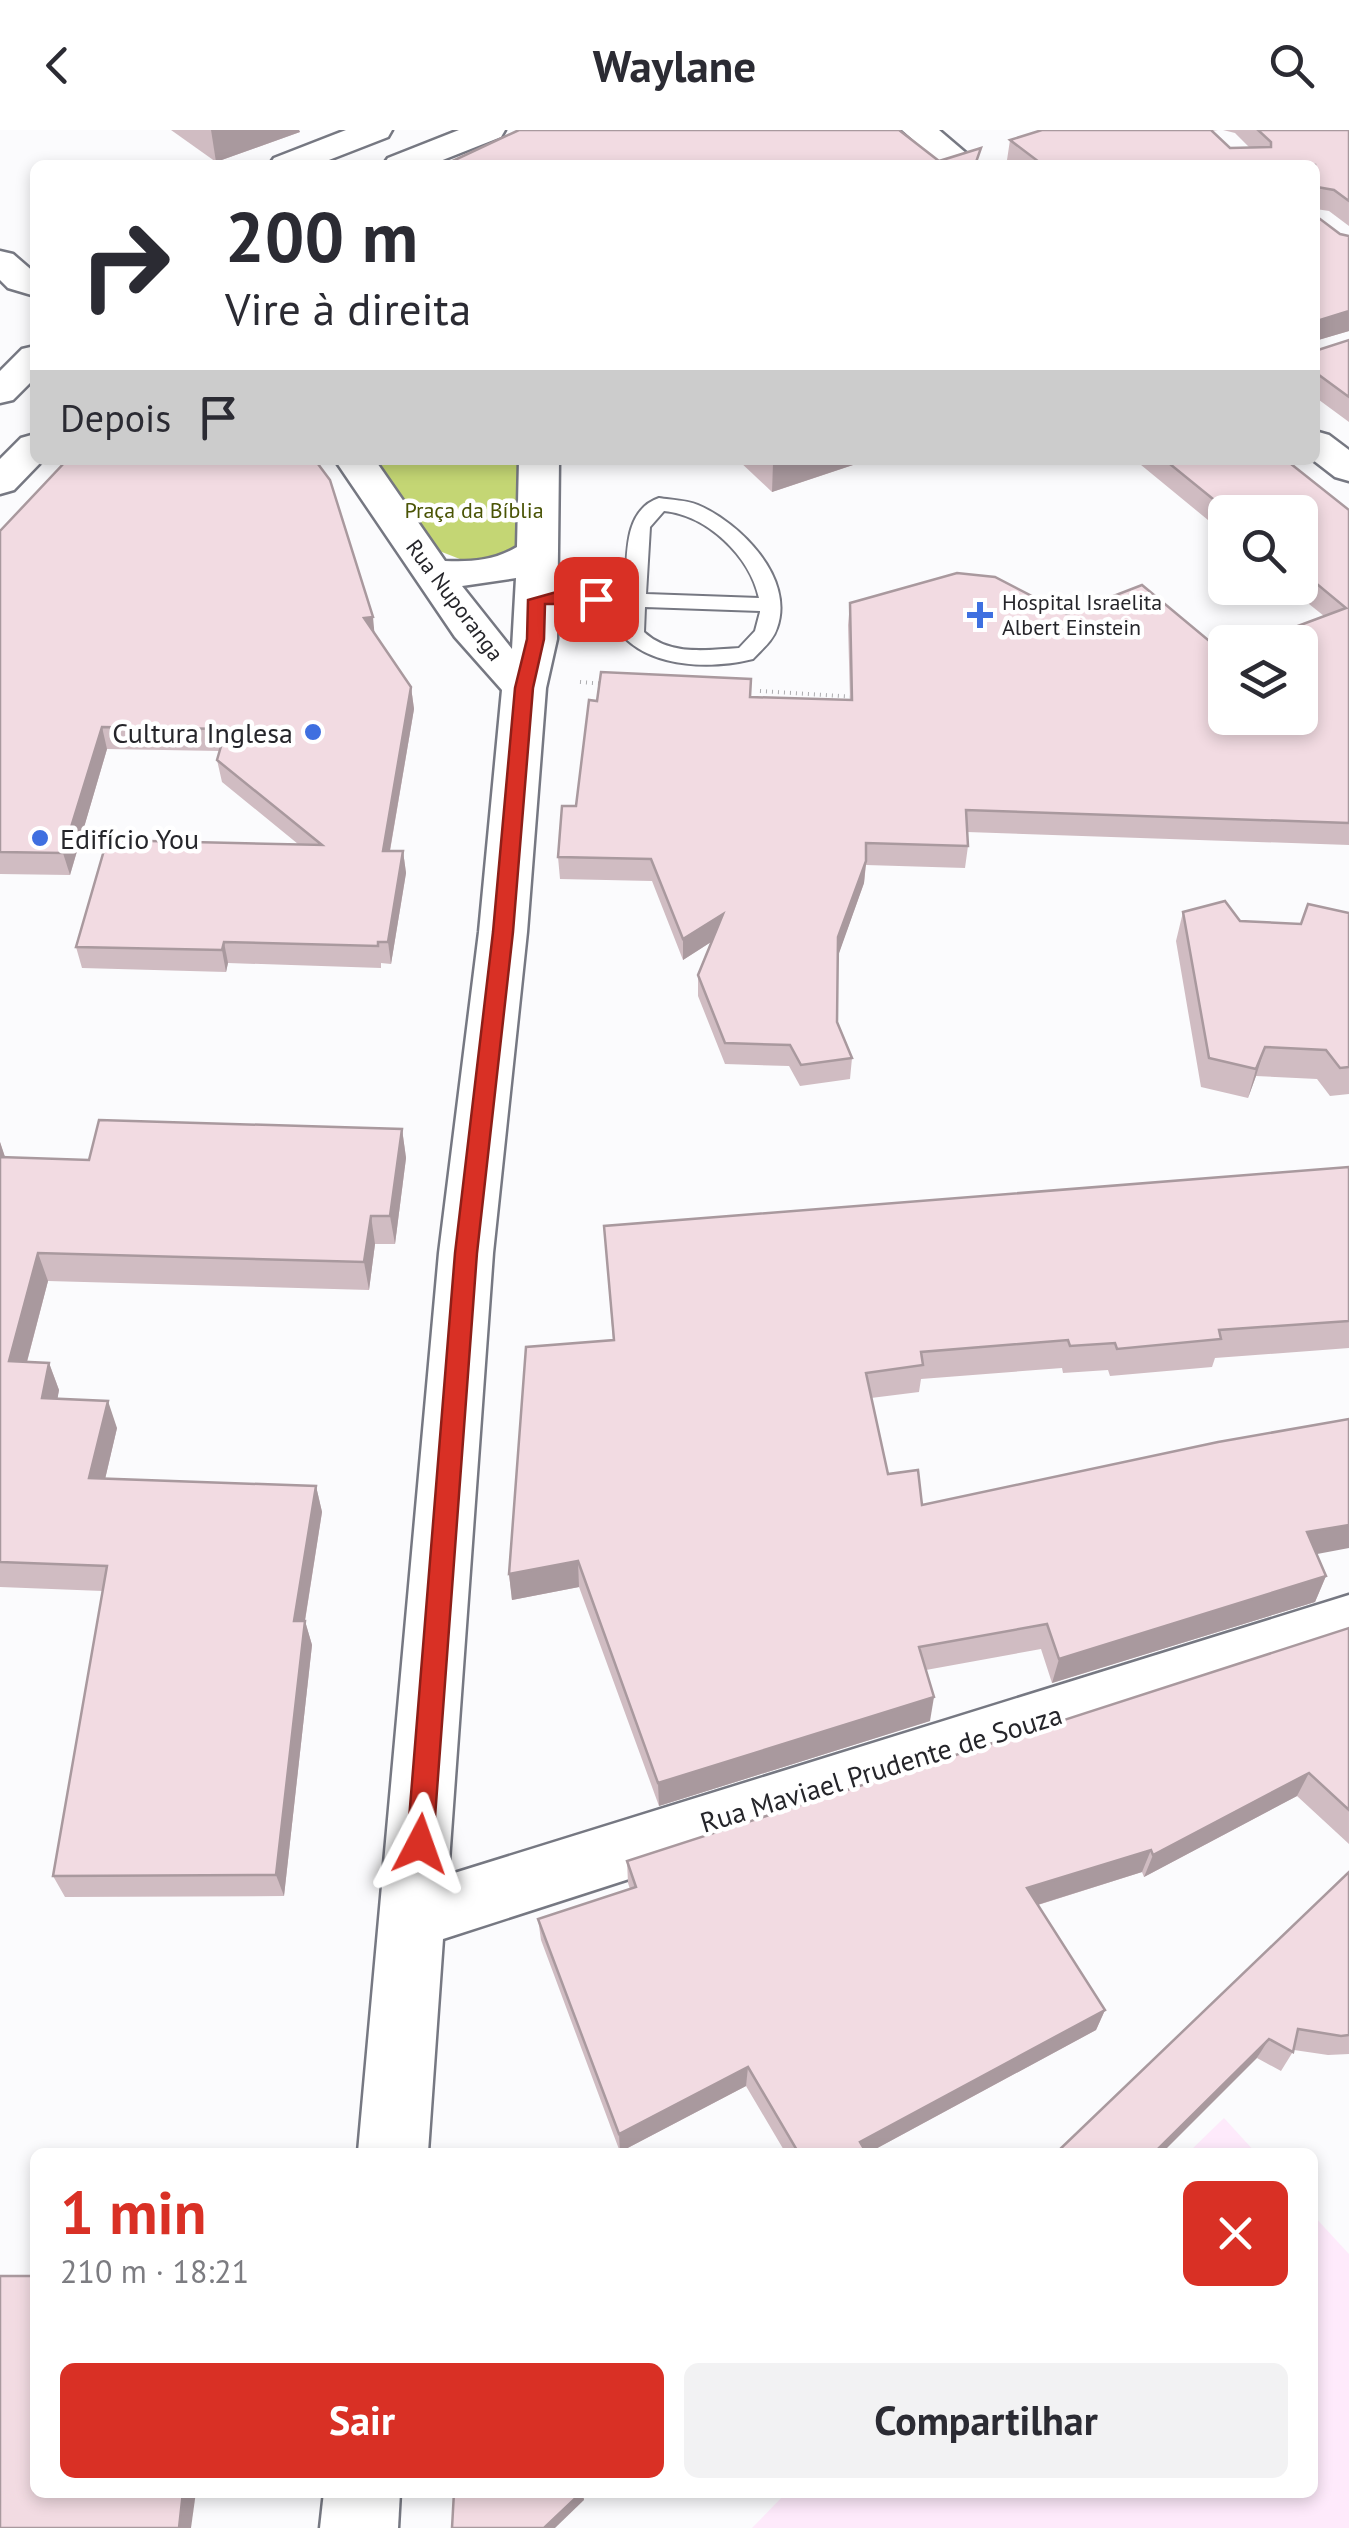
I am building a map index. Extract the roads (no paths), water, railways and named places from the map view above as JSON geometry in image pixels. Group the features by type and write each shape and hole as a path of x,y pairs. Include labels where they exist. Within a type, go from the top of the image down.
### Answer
{"street":[{"path":"299,160 376,130"},
{"path":"413,160 488,130"},
{"path":"918,130 957,160"},
{"path":"0,262 30,283"},
{"path":"0,392 30,361"},
{"path":"1320,446 1349,469"},
{"path":"0,482 30,451"},
{"name":"Rua Nuporanga","path":"358,465 470,628 524,688"},
{"path":"393,2148 466,1253 503,932 524,688 536,639 539,465"},
{"path":"431,572 505,570 538,576"},
{"name":"Rua Maviael Prudente de Souza","path":"414,1917 1349,1621"},
{"path":"359,2528 362,2498"}],"lane":[{"path":"659,504 688,508 739,543 765,582 770,605 766,631 745,654 686,658 641,644 632,634 633,601 640,526 659,504"},
{"path":"538,576 560,596 770,605"}],"place":[{"name":"Hospital Israelita Albert Einstein","path":"980,615"},
{"name":"Cultura Inglesa","path":"313,732"},
{"name":"Edifício You","path":"40,838"}],"park label":[{"name":"Praça da Bíblia","path":"474,510"}]}
